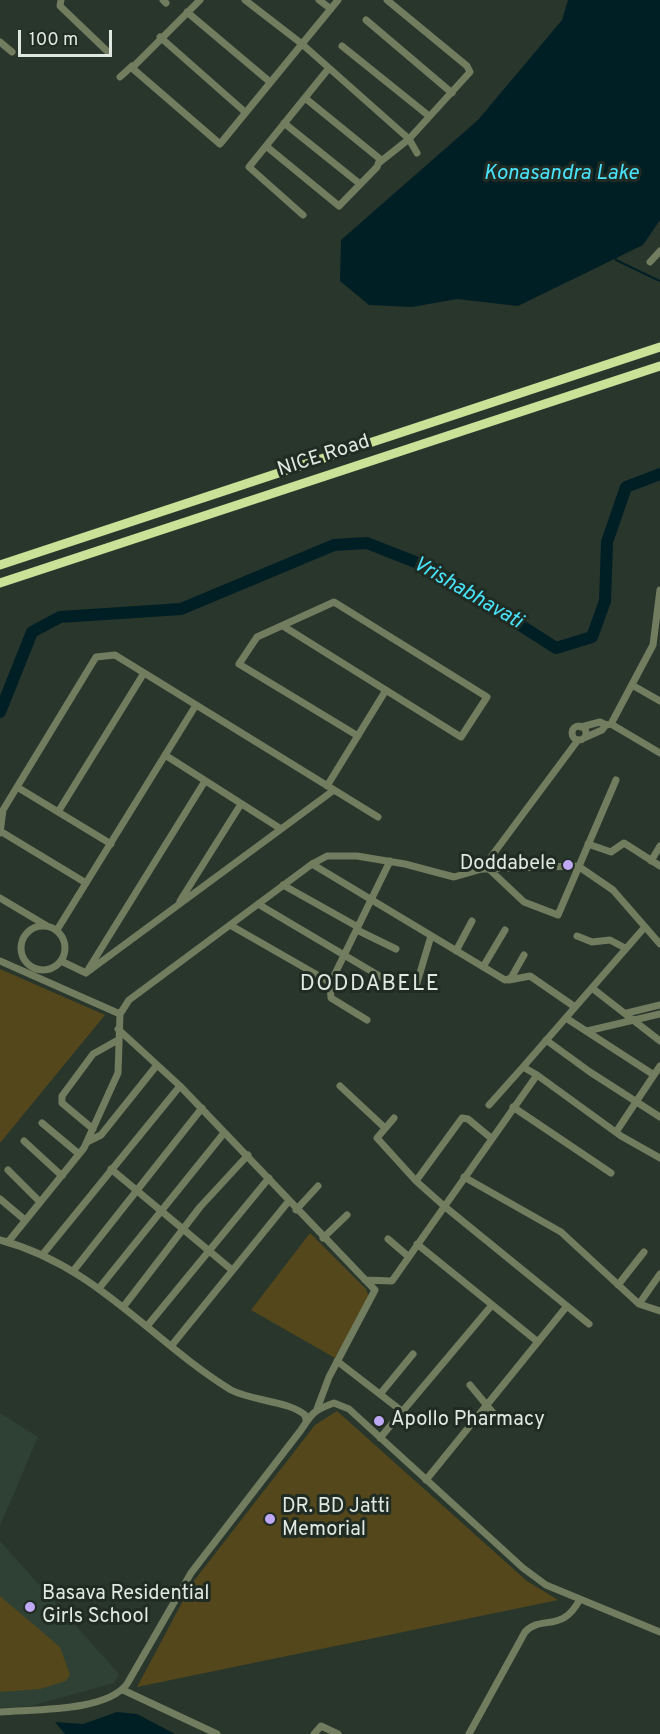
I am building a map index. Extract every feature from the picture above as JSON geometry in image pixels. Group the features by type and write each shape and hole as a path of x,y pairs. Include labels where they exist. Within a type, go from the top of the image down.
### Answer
{"highway":[{"name":"NICE Road","path":"0,565 660,347"},
{"name":"NICE Road","path":"0,584 660,366"}],"street":[{"path":"60,0 60,6 108,51"},
{"path":"120,76 200,0"},
{"path":"245,0 302,44 409,139 417,153"},
{"path":"319,0 331,9"},
{"path":"132,66 132,69 219,144 222,144 245,112 338,0"},
{"path":"266,146 339,206 380,162 409,139 468,77 470,72 467,66 387,0"},
{"path":"187,12 270,82"},
{"path":"366,20 452,93"},
{"path":"160,38 245,112"},
{"path":"0,42 12,52"},
{"path":"342,46 429,116"},
{"path":"303,215 249,169 250,164 329,68"},
{"path":"305,98 380,162"},
{"path":"284,123 360,184"},
{"path":"650,262 660,251"},
{"path":"660,590 653,645 609,724 602,730 581,739 574,737 573,731 600,722 609,724 660,753"},
{"path":"283,626 461,737 488,697 334,602 257,637 238,664 358,736"},
{"path":"653,645 660,650"},
{"path":"86,883 0,832 3,810 96,657 115,655 378,817"},
{"path":"58,812 144,673"},
{"path":"632,685 660,701"},
{"path":"86,973 281,829 330,788 386,690"},
{"path":"57,930 196,705"},
{"path":"485,869 581,739 586,731 581,727"},
{"path":"165,755 281,829"},
{"path":"485,869 524,902 558,915 616,780"},
{"path":"86,973 205,781"},
{"path":"17,787 111,844"},
{"path":"177,906 241,804"},
{"path":"588,844 610,852 624,843 660,866"},
{"path":"651,861 660,846"},
{"path":"306,1420 304,1415 296,1409 253,1400 231,1390 100,1287 43,1254 3,1240 25,1220 87,1142 117,1073 120,1014 129,1000 283,885 327,856 357,856 390,861 454,877 485,869 522,866 578,866 613,891 660,944"},
{"path":"368,1020 331,998 330,984 390,861"},
{"path":"312,864 483,967 508,980 530,976 575,1007"},
{"path":"283,885 396,949"},
{"path":"0,898 57,930 65,943 61,961 49,969 33,968 22,955 21,944 25,935 36,927 47,926"},
{"path":"258,904 398,987"},
{"path":"456,951 472,921"},
{"path":"230,925 330,984"},
{"path":"489,1105 644,928"},
{"path":"483,967 505,930"},
{"path":"416,986 431,936"},
{"path":"577,936 592,942 610,940 625,948"},
{"path":"12,967 22,955"},
{"path":"508,980 524,955"},
{"path":"0,961 120,1014"},
{"path":"61,961 86,973"},
{"path":"46,981 49,969"},
{"path":"592,988 660,1041"},
{"path":"627,1013 660,1005"},
{"path":"587,1031 660,1014"},
{"path":"566,1018 654,1075"},
{"path":"0,1712 97,1702 113,1697 123,1690 183,1585 245,1500 301,1430 306,1420 317,1409 337,1361 375,1290 288,1202 248,1155 202,1108 118,1029"},
{"path":"93,1129 62,1103 62,1096 93,1054 118,1040"},
{"path":"546,1040 660,1117"},
{"path":"87,1142 101,1135 157,1065"},
{"path":"522,1066 616,1132 660,1158"},
{"path":"616,1132 660,1066"},
{"path":"365,1280 392,1281 537,1075"},
{"path":"43,1254 180,1086"},
{"path":"340,1086 385,1128"},
{"path":"513,1107 611,1173"},
{"path":"74,1270 202,1108"},
{"path":"394,1118 377,1138 416,1181 589,1324"},
{"path":"416,1181 462,1118 468,1119 491,1138"},
{"path":"42,1123 79,1154"},
{"path":"100,1287 224,1133"},
{"path":"24,1141 62,1176"},
{"path":"124,1306 183,1229 248,1155"},
{"path":"111,1169 232,1270"},
{"path":"8,1170 40,1202"},
{"path":"464,1177 561,1232 639,1304 660,1311"},
{"path":"148,1325 208,1249 269,1178"},
{"path":"296,1210 318,1186"},
{"path":"0,1199 25,1220"},
{"path":"172,1345 288,1202"},
{"path":"323,1238 347,1215"},
{"path":"388,1239 408,1257"},
{"path":"417,1244 538,1342"},
{"path":"618,1285 644,1251"},
{"path":"639,1304 660,1274"},
{"path":"380,1438 492,1305"},
{"path":"426,1480 567,1306"},
{"path":"381,1393 413,1354"},
{"path":"337,1361 403,1412"},
{"path":"470,1385 499,1420"},
{"path":"317,1409 334,1403 349,1409 523,1568 546,1586 660,1632"},
{"path":"469,1734 525,1632 531,1627 557,1623 567,1618 580,1599"},
{"path":"123,1690 217,1734"},
{"path":"315,1734 321,1726 338,1734"}],"shaded area":[{"path":"0,969 105,1015 0,1143"},
{"path":"310,1233 366,1289 369,1297 335,1358 251,1310"},
{"path":"337,1411 527,1581 558,1600 137,1687 193,1582 315,1425"},
{"path":"0,1413 38,1437 0,1526"},
{"name":"Basava Residential Girls School","path":"0,1541 119,1674 114,1683 30,1706 0,1708"},
{"path":"0,1596 60,1647 70,1675 66,1681 40,1689 0,1692"}],"water":[{"name":"Konasandra Lake","path":"568,0 660,0 660,220 643,245 518,306 457,299 412,307 369,305 340,281 341,240 478,120 562,20"},
{"path":"117,1712 137,1714 175,1734 65,1734 55,1722 83,1724"}],"waterway":[{"path":"615,256 616,260 660,281"},
{"name":"Vrishabhavati","path":"0,712 32,632 60,617 181,609 334,545 367,543 433,569 556,648 592,637 605,601 607,542 626,487 660,474"}],"place":[{"name":"Doddabele","path":"568,865"},
{"name":"Apollo Pharmacy","path":"379,1421"},
{"name":"DR. BD Jatti Memorial","path":"270,1519"},
{"name":"Basava Residential Girls School","path":"30,1607"}],"district":[{"name":"DODDABELE","path":"370,986"}]}
